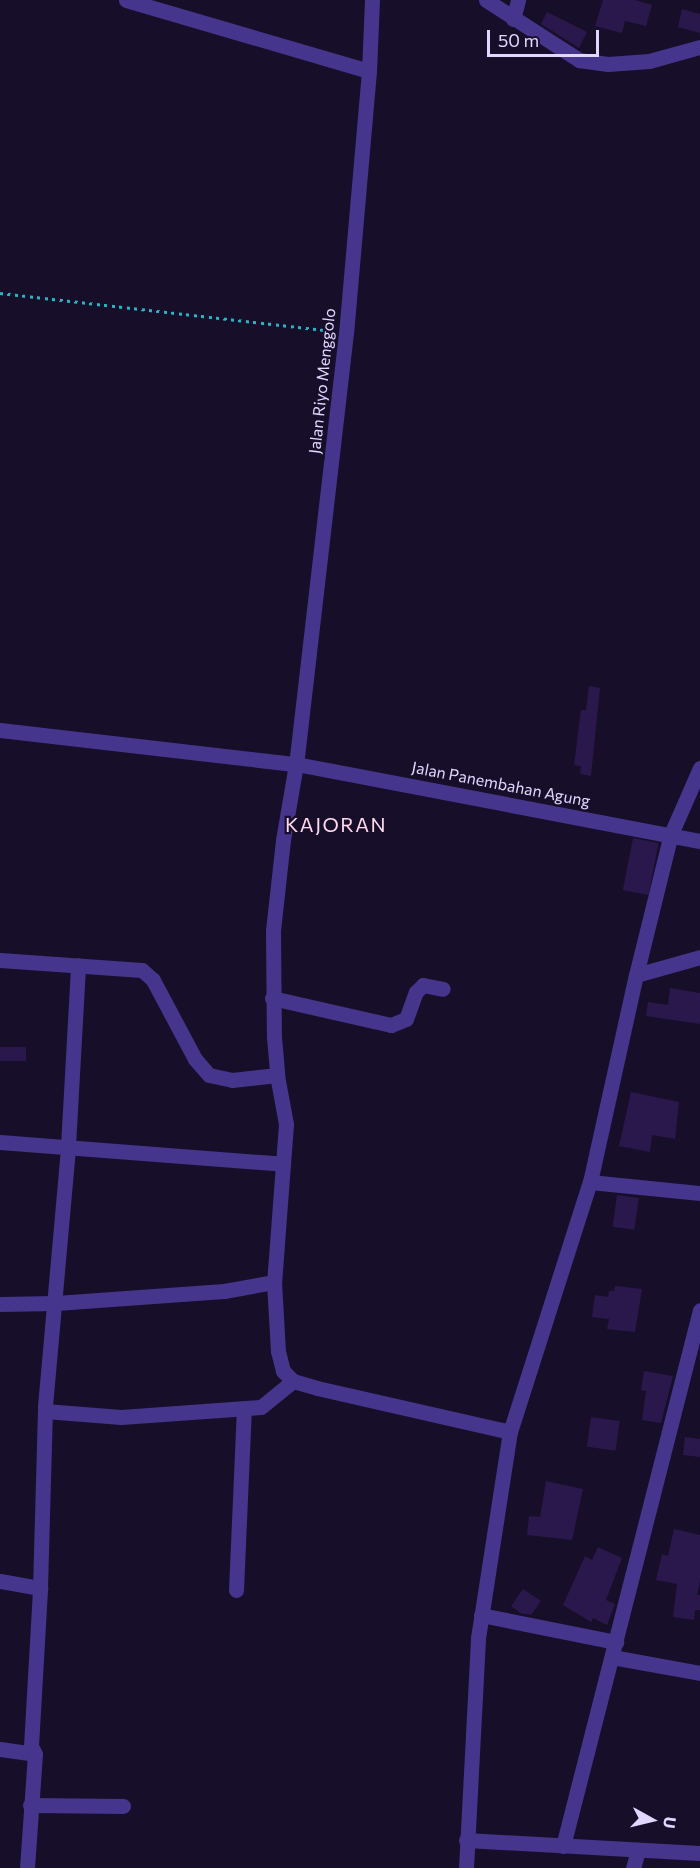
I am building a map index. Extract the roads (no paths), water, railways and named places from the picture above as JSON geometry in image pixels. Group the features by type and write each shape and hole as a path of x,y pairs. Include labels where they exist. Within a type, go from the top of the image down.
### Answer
{"street":[{"path":"126,0 369,71"},
{"name":"Jalan Riyo Menggolo","path":"293,1381 283,1371 278,1352 274,1282 286,1116 277,1075 272,998 273,931 283,840 296,764 346,333 369,71 372,0"},
{"path":"486,0 570,57 597,63 649,61 700,47"},
{"path":"513,18 518,0"},
{"name":"Jalan Panembahan Agung","path":"0,730 296,764 698,840"},
{"path":"466,1868 472,1840 481,1615 502,1430 592,1182 636,975 675,835 700,768"},
{"path":"636,975 700,957"},
{"path":"0,960 136,969 150,976 195,1059 209,1075 228,1080 277,1075"},
{"path":"27,1868 35,1754 31,1746 40,1588 45,1411 68,1146 78,965"},
{"path":"272,998 392,1025 406,1019 418,988 426,985 443,989"},
{"path":"0,1142 283,1164"},
{"path":"592,1182 700,1192"},
{"path":"0,1304 56,1303 224,1291 274,1282"},
{"path":"563,1846 700,1310"},
{"path":"45,1411 121,1417 265,1406 293,1381 502,1430"},
{"path":"236,1590 244,1408"},
{"path":"0,1581 40,1588"},
{"path":"481,1615 700,1673"},
{"path":"0,1749 35,1754"},
{"path":"30,1805 123,1806"},
{"path":"472,1840 700,1854"},
{"path":"633,1868 638,1850"}],"district":[{"name":"KAJORAN","path":"336,824"}]}
